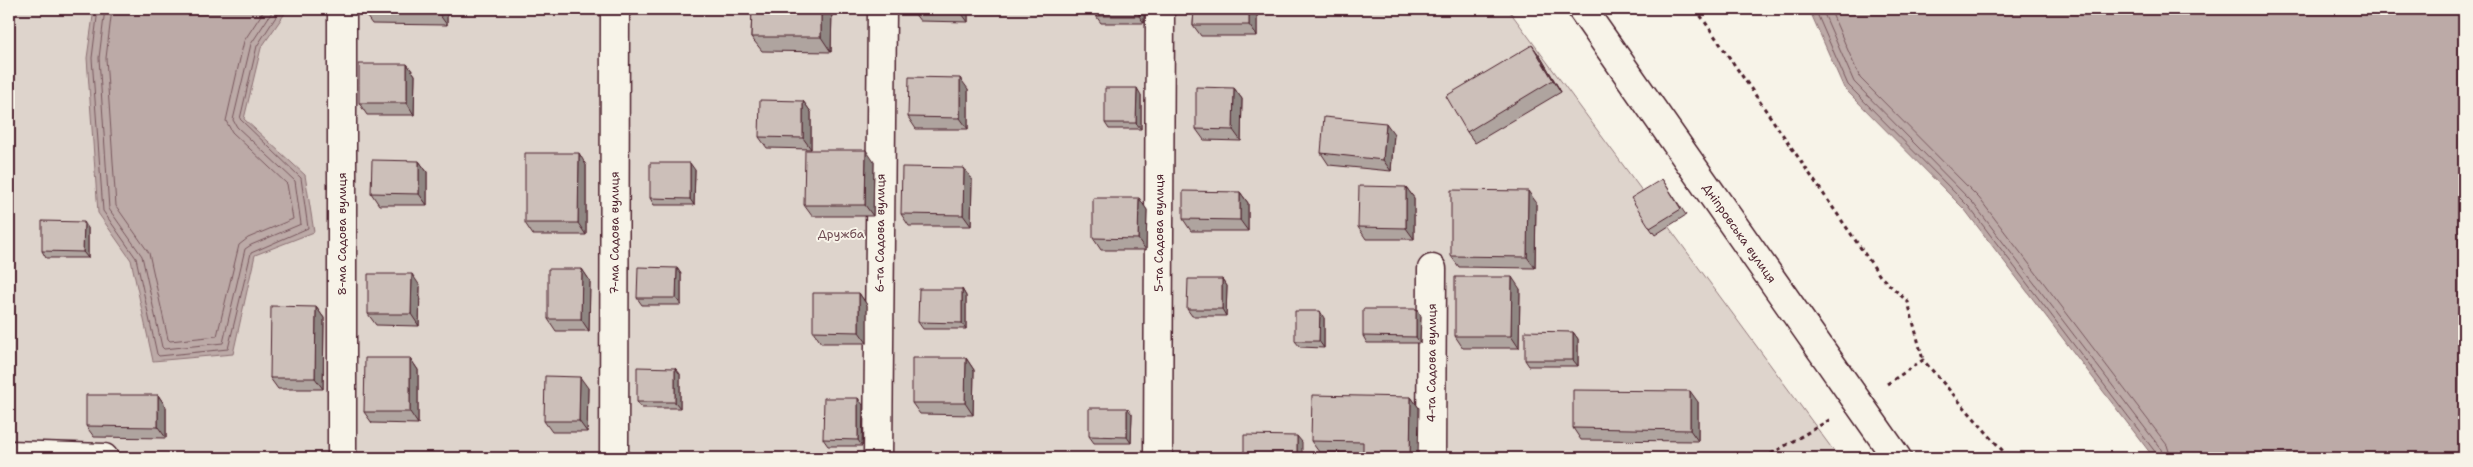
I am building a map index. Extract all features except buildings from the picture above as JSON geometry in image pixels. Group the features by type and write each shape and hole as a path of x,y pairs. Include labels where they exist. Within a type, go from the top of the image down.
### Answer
{"street":[{"name":"8-ма Садова вулиця","path":"342,9 342,458"},
{"name":"7-ма Садова вулиця","path":"614,458 615,9"},
{"name":"6-та Садова вулиця","path":"878,458 882,9"},
{"name":"5-та Садова вулиця","path":"1158,458 1160,9"},
{"name":"Дніпровська вулиця","path":"1582,9 1898,458"},
{"name":"4-та Садова вулиця","path":"1431,458 1432,269"},
{"path":"9,455 104,458"}],"path":[{"path":"1696,9 1880,276 1908,302 1923,360 2009,458"},
{"path":"1764,458 1858,403 1923,360"}],"green space":[{"name":"Дружба","path":"9,9 1508,9 1839,458 9,458"}],"water":[{"path":"94,9 288,9 261,48 244,119 305,175 314,232 255,255 233,354 153,361 131,260 98,213 87,58"},
{"path":"1809,9 2464,9 2464,458 2154,458 1965,210 1844,88"}]}
